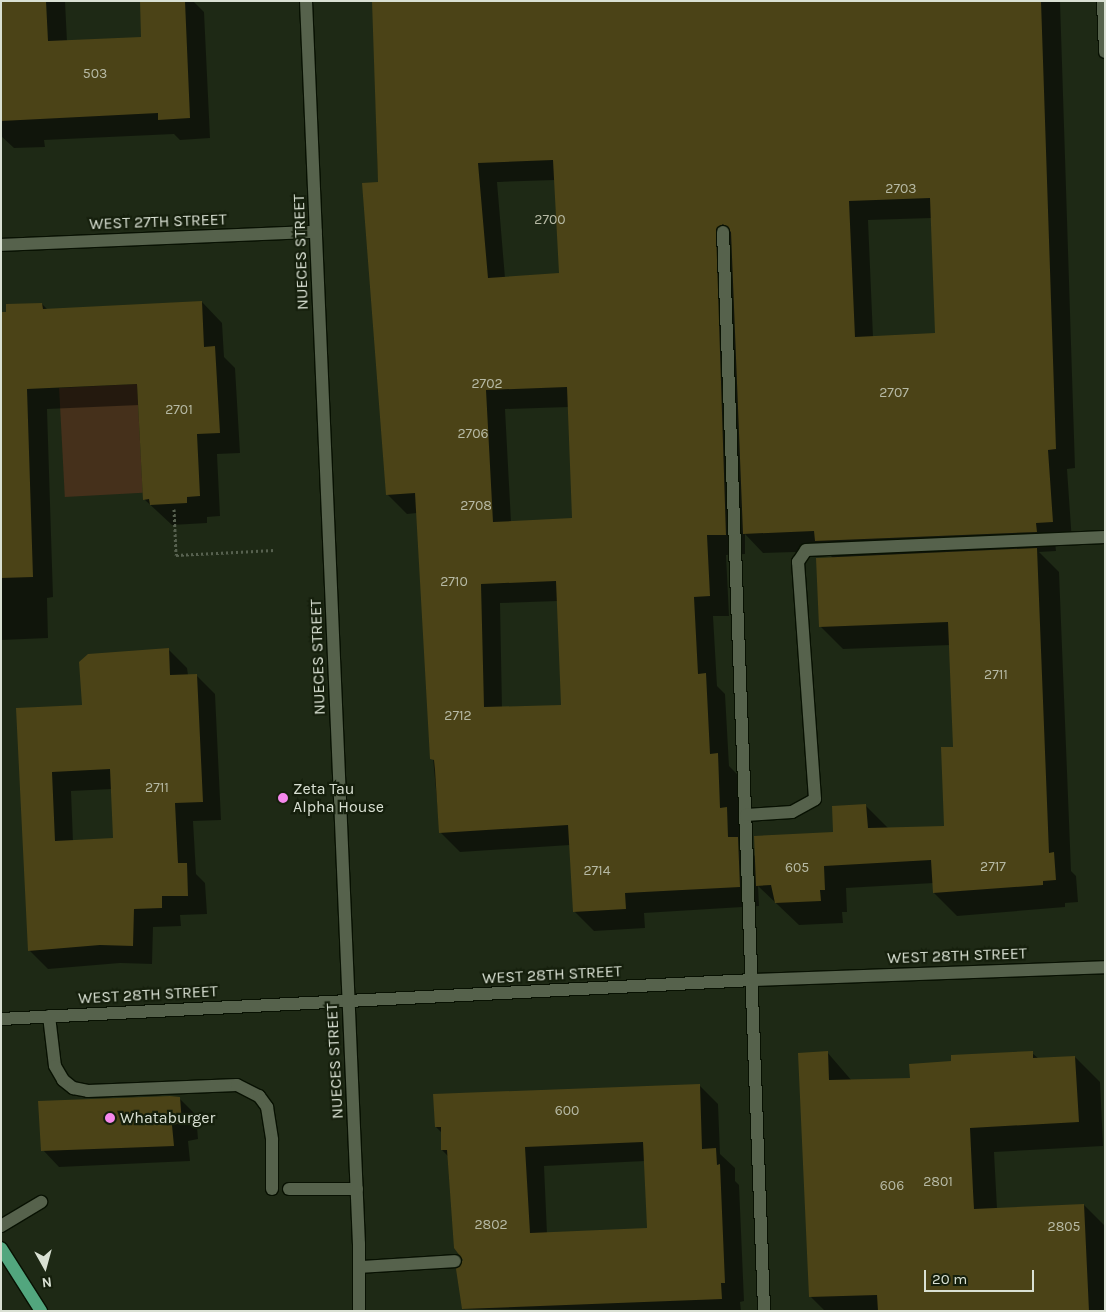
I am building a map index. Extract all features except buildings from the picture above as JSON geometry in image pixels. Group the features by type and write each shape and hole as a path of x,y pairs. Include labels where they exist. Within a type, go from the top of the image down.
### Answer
{"main road":[{"path":"1,1248 42,1311"}],"street":[{"name":"NUECES STREET","path":"306,1 357,1189 360,1267 359,1311"},
{"path":"1103,1 1105,52"},
{"name":"WEST 27TH STREET","path":"1,245 316,232"},
{"path":"723,232 753,980 764,1311"},
{"path":"746,815 792,812 815,799 798,562 806,550 1105,537"},
{"name":"WEST 28TH STREET","path":"1,1019 753,980 1105,966"},
{"path":"49,1016 55,1066 64,1080 74,1088 88,1091 237,1085 259,1096 267,1107 272,1140 272,1189"},
{"path":"289,1189 357,1189"},
{"path":"1,1226 41,1202"},
{"path":"360,1267 455,1261"}],"path":[{"path":"174,509 176,556 275,550"}],"shaded area":[{"path":"137,384 143,493 65,497 59,388"}],"place":[{"name":"Zeta Tau Alpha House","path":"283,798"},
{"name":"Whataburger","path":"110,1118"}]}
